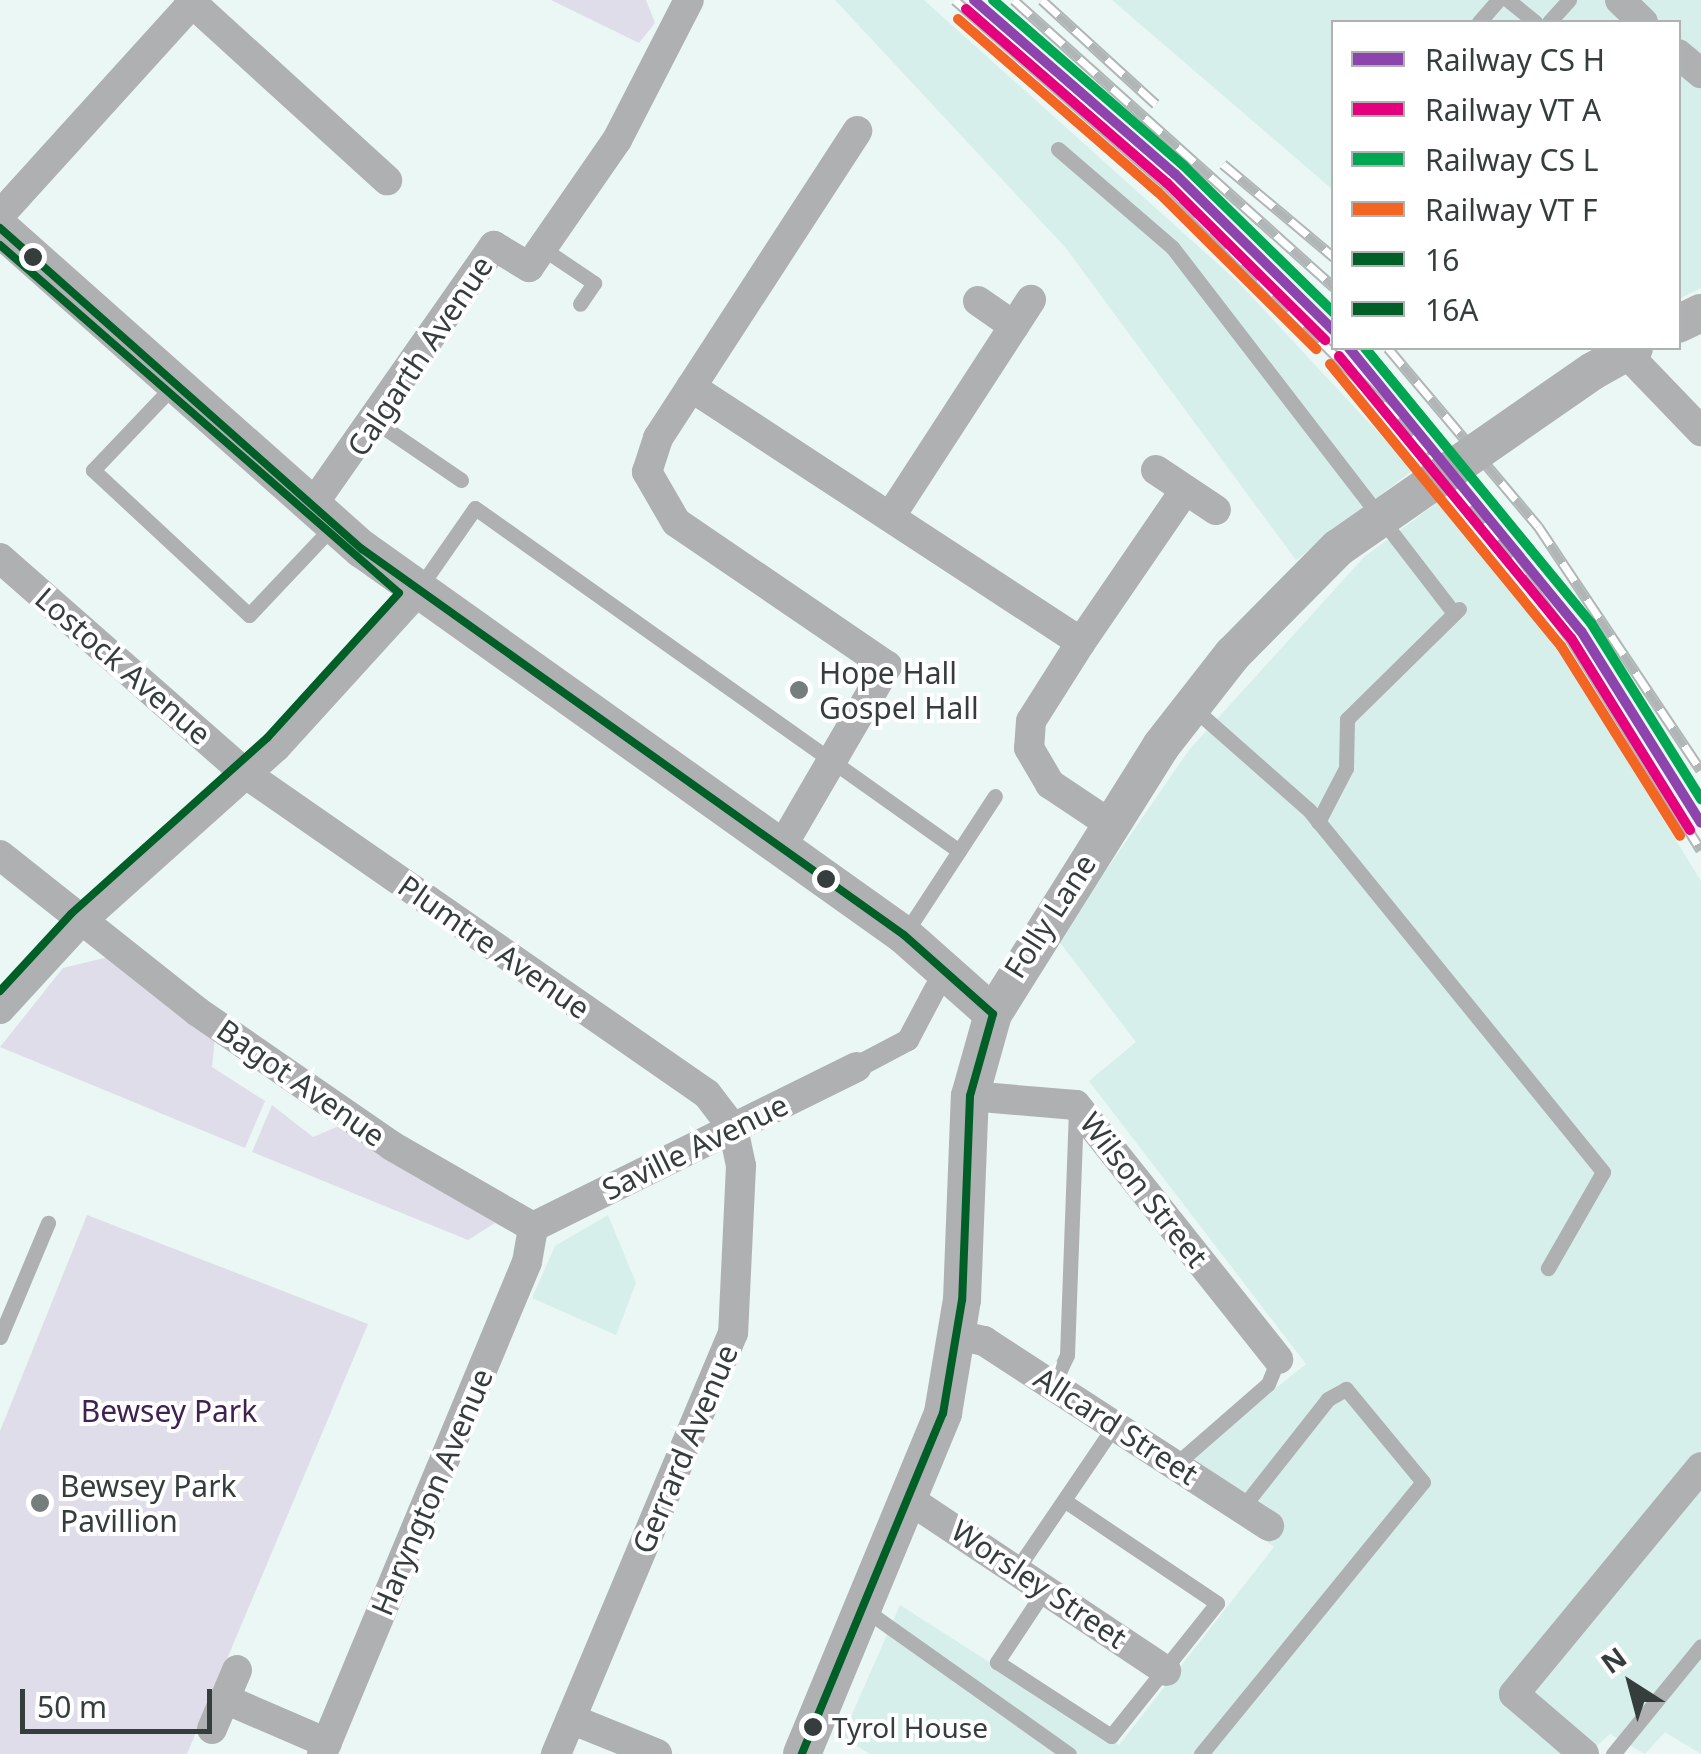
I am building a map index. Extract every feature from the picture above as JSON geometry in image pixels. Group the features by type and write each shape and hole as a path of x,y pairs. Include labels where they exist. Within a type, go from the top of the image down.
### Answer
{"street":[{"path":"542,248 617,140 689,0"},
{"path":"1620,0 1641,20"},
{"path":"0,216 192,1 387,180"},
{"path":"1681,56 1701,73"},
{"path":"781,848 887,666 658,503 649,458 857,131"},
{"path":"0,228 323,516 417,592 904,935 993,1014"},
{"name":"Calgarth Avenue","path":"323,516 376,422 494,246 529,267 542,248"},
{"path":"890,517 1022,313 978,301"},
{"path":"1630,350 1701,432"},
{"name":"Folly Lane","path":"802,1754 943,1413 958,1335 970,1096 993,1014 1110,824 1191,706 1338,548 1592,371 1630,350"},
{"path":"690,388 1082,642"},
{"path":"1156,470 1216,510"},
{"path":"1110,824 1050,784 1029,748 1031,721 1185,490"},
{"name":"Lostock Avenue","path":"0,558 246,774"},
{"path":"0,1009 79,923 246,774 366,633 417,592"},
{"name":"Plumtre Avenue","path":"246,774 707,1094 733,1128"},
{"name":"Bagot Avenue","path":"0,855 79,923 392,1146 534,1227"},
{"path":"857,1067 908,1040 934,989"},
{"name":"Saville Avenue","path":"534,1227 857,1067"},
{"name":"Wilson Street","path":"970,1096 1076,1104 1278,1360"},
{"name":"Gerrard Avenue","path":"556,1754 733,1333 741,1166 733,1128"},
{"name":"Haryngton Avenue","path":"324,1749 527,1262 534,1227"},
{"name":"Allcard Street","path":"958,1335 1053,1386 1269,1526"},
{"path":"1584,1754 1514,1694 1701,1467"},
{"name":"Worsley Street","path":"910,1500 1166,1671"},
{"path":"212,1730 238,1670"},
{"path":"225,1699 324,1749"},
{"path":"572,1718 658,1754"}],"lane":[{"path":"1481,20 1498,0"},
{"path":"1508,0 1533,20"},
{"path":"1550,20 1570,0"},
{"path":"1058,148 1172,247 1457,611 1347,718 1346,768 1318,822"},
{"path":"542,248 594,283 580,304"},
{"path":"175,384 93,470 249,615 323,516"},
{"path":"376,422 461,480"},
{"path":"417,592 475,508 835,761 847,779 959,851"},
{"path":"1191,706 1318,822 1603,1172 1548,1268"},
{"path":"904,935 995,796"},
{"path":"1053,1386 1067,1355 1076,1104"},
{"path":"0,1337 48,1223"},
{"path":"1176,1466 1268,1384 1278,1360"},
{"path":"1201,1754 1423,1482 1346,1389 1328,1398 1242,1508"},
{"path":"1017,1569 1114,1425"},
{"path":"1046,1588 998,1662 1111,1736 1217,1602 1064,1500"},
{"path":"864,1609 1069,1754"},
{"path":"1613,1754 1701,1646"}],"shaded area":[{"path":"835,0 924,0 1238,282 1413,470 1296,560 1065,247"},
{"path":"1112,0 1701,0 1701,288 1681,298 1681,20 1331,20 1331,188"},
{"path":"1442,499 1559,650 1701,881 1701,1754 1665,1732 1645,1754 1610,1734 1588,1754 870,1754 842,1737 900,1605 1119,1745 1274,1547 1179,1481 1207,1443 1306,1364 1089,1081 1136,1042 1058,940 1189,750 1364,557"},
{"path":"608,1215 636,1283 616,1335 532,1298 555,1246"}],"green space":[{"path":"551,0 646,0 655,23 639,43"},
{"path":"108,957 215,1038 212,1067 265,1101 245,1148 0,1047 63,968"},
{"path":"272,1105 313,1137 339,1126 495,1223 468,1240 252,1152"},
{"name":"Bewsey Park","path":"87,1215 368,1324 187,1754 0,1754 0,1431"}],"railway":[{"path":"955,0 1166,184 1431,453 1570,638 1701,850"},
{"path":"1014,0 1331,284"},
{"path":"1042,0 1156,104"},
{"path":"1223,164 1331,254"},
{"path":"1390,350 1538,526 1701,770"}],"transit line":[{"path":"974,0 1175,174 1331,328"},
{"path":"993,0 1183,165 1331,310"},
{"path":"966,9 1167,183 1325,340"},
{"path":"958,19 1158,192 1316,349"},
{"name":"16","path":"0,228 362,549 904,935 993,1014 970,1096 962,1300 943,1413 802,1754"},
{"name":"16A","path":"0,245 399,593 267,738 71,914 0,991"},
{"path":"1351,350 1581,631 1701,823"},
{"path":"1367,350 1591,623 1701,799"},
{"path":"1339,356 1571,638 1690,830"},
{"path":"1330,364 1561,646 1680,836"}],"place":[{"name":"Hope Hall Gospel Hall","path":"799,690"},
{"name":"Bewsey Park Pavillion","path":"40,1503"},
{"name":"Tyrol House","path":"813,1727"}]}
